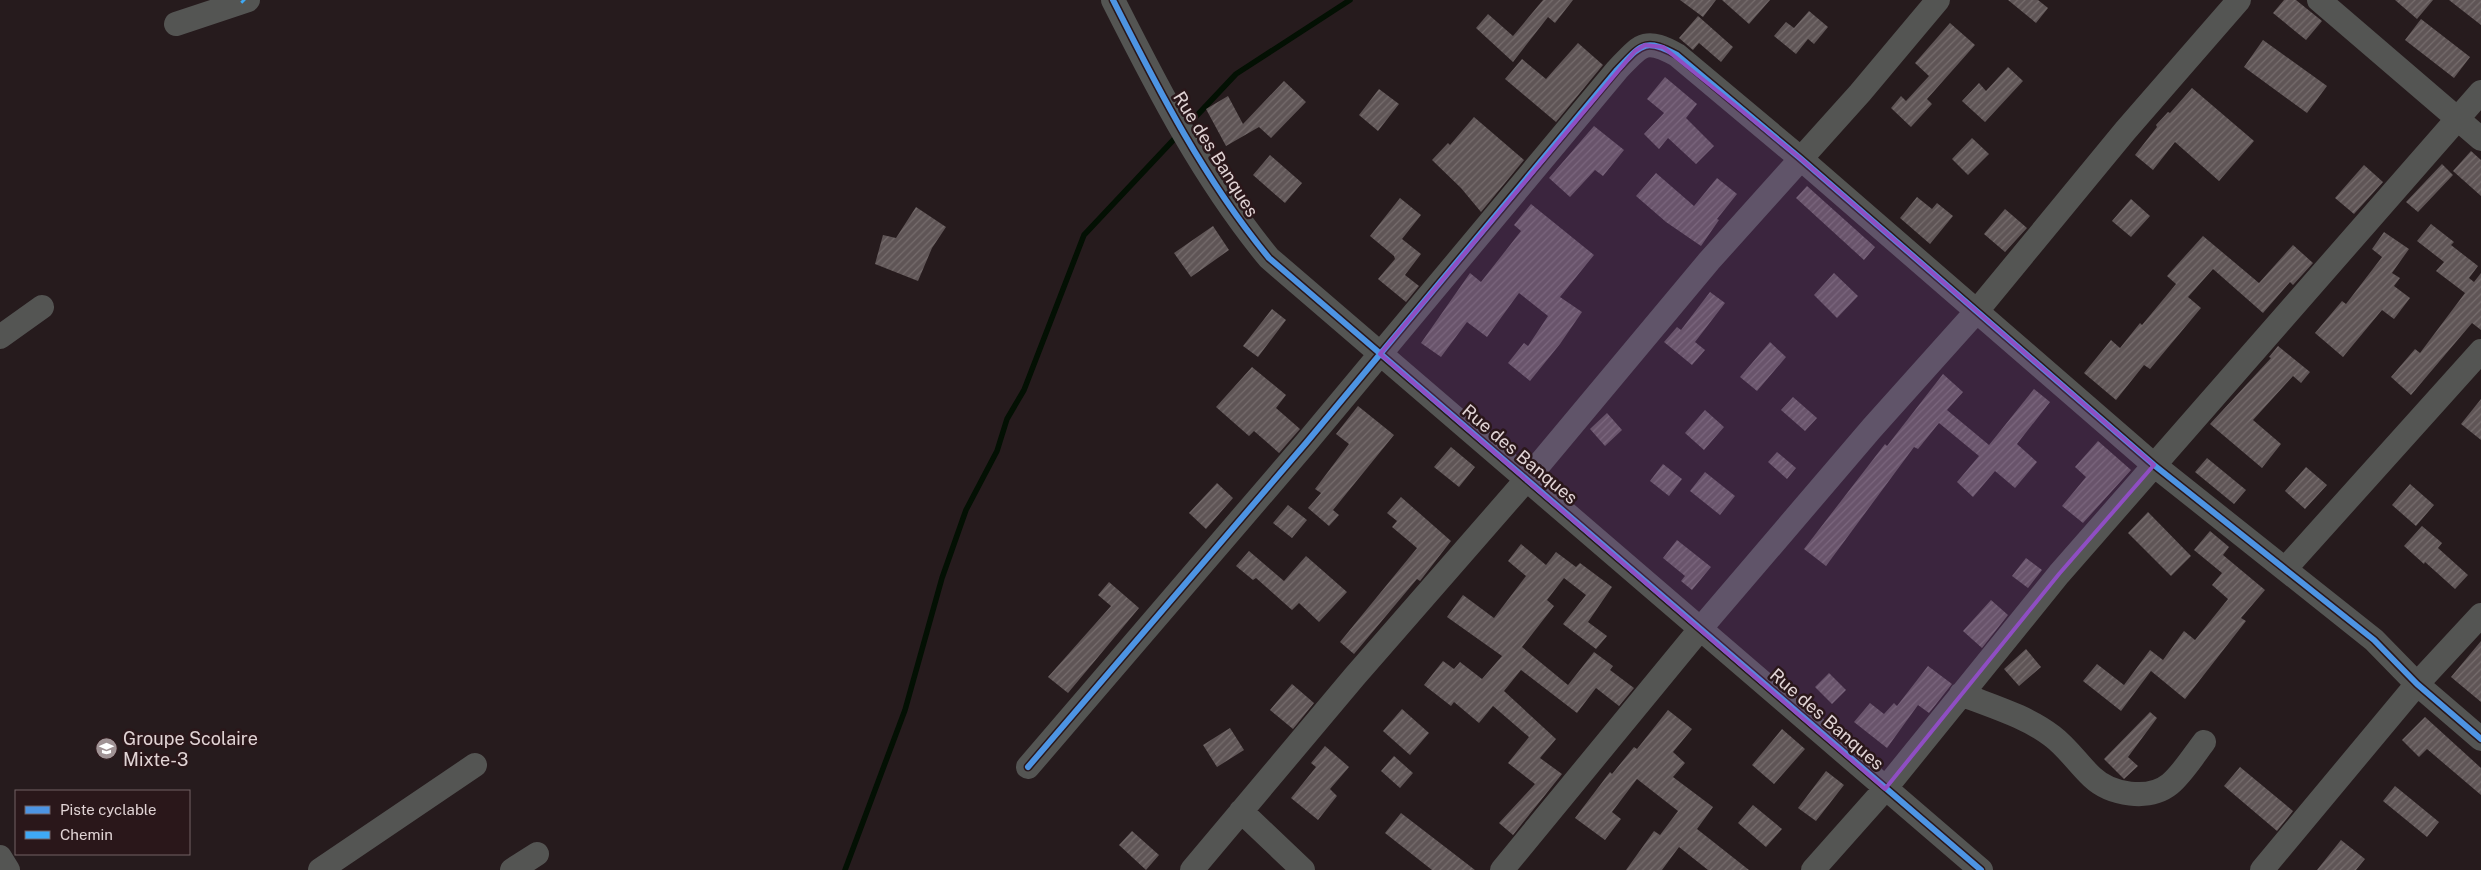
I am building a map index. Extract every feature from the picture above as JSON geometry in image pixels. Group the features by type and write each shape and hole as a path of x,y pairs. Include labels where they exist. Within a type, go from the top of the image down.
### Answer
{"street":[{"path":"176,24 248,0"},
{"name":"Rue des Banques","path":"1114,0 1191,149 1244,228 1269,258 1981,870"},
{"path":"1192,870 1355,676 1527,479 1634,349 1938,0"},
{"path":"1502,870 1701,628 1872,428 1976,312 2124,131 2239,0"},
{"path":"2319,0 2481,139"},
{"path":"1028,767 1380,354 1617,70 1635,51 1645,45 1655,44 1677,55 1800,158 2154,465 2374,640 2417,684 2481,739"},
{"path":"1813,870 1885,789 2059,574 2481,92"},
{"path":"0,337 42,307"},
{"path":"2285,569 2481,351"},
{"path":"2262,870 2417,684 2481,615"},
{"path":"1961,694 2017,716 2051,735 2069,750 2092,778 2108,788 2124,792 2148,794 2170,784 2204,742"},
{"path":"320,870 475,765"},
{"path":"1241,811 1303,870"},
{"path":"512,870 536,854"},
{"path":"0,857 8,870"}],"highlighted area":[{"path":"1645,45 1663,47 1800,158 2154,465 2059,574 1885,789 1380,354 1635,51"}],"building":[{"path":"1543,0 1573,0 1555,23 1548,17 1513,62 1476,28 1488,14 1513,36"},
{"path":"1680,0 1716,0 1703,17"},
{"path":"1722,0 1770,0 1749,24"},
{"path":"2008,0 2038,0 2048,8 2036,23"},
{"path":"2284,0 2296,0 2322,21 2306,40 2273,13"},
{"path":"2395,0 2433,0 2417,19"},
{"path":"2449,0 2481,0 2481,25"},
{"path":"1809,11 1828,27 1814,44 1808,39 1796,54 1774,36 1786,22 1794,28"},
{"path":"1698,16 1733,47 1721,62 1699,43 1693,50 1679,38"},
{"path":"2421,19 2470,57 2454,78 2405,40"},
{"path":"1950,23 1975,45 1927,99 1932,104 1911,127 1891,108 1901,96 1906,101 1929,76 1915,63"},
{"path":"2263,40 2327,86 2307,113 2244,67"},
{"path":"1578,43 1603,65 1556,122 1505,79 1522,59 1546,79"},
{"path":"2008,67 2023,81 1985,122 1962,101 1979,83 1986,91"},
{"path":"1665,77 1697,104 1686,118 1714,146 1696,164 1668,138 1659,149 1644,134 1664,113 1647,99"},
{"path":"1284,81 1306,102 1271,138 1259,127 1226,146 1206,109 1228,96 1243,124"},
{"path":"2192,88 2254,141 2219,181 2175,142 2153,170 2135,155 2157,127 2156,125 2168,112 2170,113"},
{"path":"1379,89 1399,104 1378,131 1359,115"},
{"path":"1474,117 1524,160 1481,212 1461,188 1432,160 1448,143 1450,145"},
{"path":"1594,126 1624,150 1603,176 1595,170 1570,197 1549,178"},
{"path":"1972,138 1989,154 1968,175 1952,159"},
{"path":"2471,151 2481,160 2481,196 2453,171"},
{"path":"1270,155 1302,183 1285,203 1253,175"},
{"path":"2442,164 2453,175 2418,212 2406,202"},
{"path":"2364,165 2383,182 2354,214 2335,198"},
{"path":"1656,173 1694,206 1717,178 1737,194 1717,219 1719,220 1701,246 1666,222 1636,196"},
{"path":"1807,186 1875,247 1864,260 1796,198"},
{"path":"1917,197 1932,209 1937,203 1953,216 1930,244 1900,218"},
{"path":"1400,198 1421,215 1402,239 1421,254 1405,275 1419,286 1406,302 1378,279 1395,259 1394,256 1370,236"},
{"path":"2131,199 2150,216 2131,237 2112,221"},
{"path":"1531,204 1594,255 1560,297 1582,312 1560,344 1530,381 1508,363 1524,343 1528,346 1548,316 1519,293 1487,337 1467,322 1441,357 1421,343 1470,273 1481,282 1521,231 1514,225"},
{"path":"916,207 946,227 932,248 918,281 875,264 883,235 896,238"},
{"path":"2005,209 2027,228 2005,252 1984,234"},
{"path":"2431,224 2454,242 2451,245 2478,266 2469,278 2474,282 2481,273 2481,330 2472,323 2411,395 2391,377 2415,349 2420,353 2465,293 2436,271 2444,262 2417,241"},
{"path":"1213,226 1229,250 1191,277 1174,253"},
{"path":"2384,232 2409,249 2392,273 2400,278 2394,286 2410,298 2394,319 2382,310 2343,357 2315,333 2342,301 2346,304 2382,257 2372,249"},
{"path":"2203,236 2259,283 2293,245 2313,263 2293,285 2290,282 2263,313 2213,269 2188,297 2201,308 2150,369 2144,365 2116,400 2084,373 2111,340 2120,348 2140,323 2142,325 2176,284 2167,276"},
{"path":"1834,273 1858,296 1837,318 1814,295"},
{"path":"1710,292 1725,303 1695,342 1705,350 1692,365 1664,342 1677,327 1681,330"},
{"path":"1272,309 1286,320 1258,357 1243,346"},
{"path":"1770,342 1786,357 1757,391 1740,377"},
{"path":"2278,346 2310,372 2301,383 2293,376 2253,420 2281,444 2262,468 2210,424 2271,358 2269,357"},
{"path":"1252,367 1286,395 1276,408 1300,429 1279,453 1254,431 1249,436 1216,407"},
{"path":"1943,374 1963,392 1947,410 1989,445 2034,389 2050,402 2017,444 2037,462 2015,488 1995,471 1973,497 1957,482 1979,456 1939,423 1918,449 1914,447 1826,566 1804,549 1885,444 1887,446"},
{"path":"1793,397 1817,418 1805,431 1781,410"},
{"path":"2481,399 2481,440 2461,424"},
{"path":"1358,406 1394,435 1333,510 1339,515 1329,526 1308,508 1321,493 1315,489 1349,444 1336,434"},
{"path":"1705,410 1724,427 1704,450 1685,433"},
{"path":"1607,413 1622,430 1605,446 1590,429"},
{"path":"2098,441 2131,470 2083,523 2062,506 2086,477 2075,467"},
{"path":"1451,447 1475,467 1459,487 1434,467"},
{"path":"1777,452 1796,468 1787,479 1768,462"},
{"path":"2207,458 2246,490 2234,504 2195,472"},
{"path":"1663,464 1682,479 1669,496 1650,481"},
{"path":"2306,467 2327,485 2305,509 2285,491"},
{"path":"1705,472 1735,496 1720,515 1690,491"},
{"path":"1217,483 1233,498 1206,529 1189,513"},
{"path":"2410,484 2434,505 2416,526 2392,505"},
{"path":"1401,497 1451,541 1420,581 1417,579 1354,654 1340,642 1417,548 1392,527 1397,521 1387,513"},
{"path":"1288,505 1307,520 1292,538 1273,523"},
{"path":"2148,512 2191,556 2171,576 2128,533"},
{"path":"2422,526 2442,543 2438,548 2468,575 2455,589 2404,546"},
{"path":"2210,531 2229,547 2223,555 2265,590 2241,618 2246,621 2185,699 2151,671 2121,711 2083,681 2097,664 2124,685 2150,650 2163,660 2184,631 2195,640 2228,599 2212,585 2222,573 2194,550"},
{"path":"1677,540 1711,567 1692,590 1681,581 1685,576 1663,558"},
{"path":"1521,544 1546,565 1556,552 1576,567 1580,563 1612,587 1588,622 1607,636 1596,649 1563,624 1586,595 1564,578 1547,600 1554,606 1522,647 1568,685 1594,652 1613,666 1610,670 1634,688 1619,706 1596,688 1577,713 1521,670 1504,691 1556,739 1540,758 1562,774 1513,835 1499,823 1535,784 1508,763 1529,737 1493,706 1479,723 1454,702 1451,706 1424,685 1443,661 1454,669 1460,662 1482,679 1502,656 1447,617 1463,595 1494,618 1526,576 1508,561"},
{"path":"1249,551 1284,581 1306,556 1347,592 1319,622 1299,603 1292,610 1256,578 1253,580 1236,566"},
{"path":"2026,558 2042,570 2028,588 2012,576"},
{"path":"1109,582 1139,608 1068,693 1048,677 1111,606 1098,595"},
{"path":"1991,600 2008,615 1982,648 1963,631"},
{"path":"2481,641 2481,702 2451,677"},
{"path":"2026,649 2041,667 2019,686 2004,669"},
{"path":"1928,666 1952,684 1929,713 1918,705 1887,748 1854,722 1870,703 1884,714 1894,703 1897,706"},
{"path":"1829,673 1846,690 1832,704 1815,687"},
{"path":"1292,684 1314,703 1293,729 1270,710"},
{"path":"1402,709 1429,733 1410,755 1383,731"},
{"path":"1668,710 1692,729 1673,752 1685,763 1673,777 1713,807 1697,829 1749,870 1708,870 1679,847 1662,870 1626,870 1654,831 1660,835 1678,811 1637,779 1612,812 1621,819 1605,840 1575,818 1610,772 1612,774 1634,747 1637,749"},
{"path":"2150,712 2157,718 2128,757 2138,766 2124,779 2104,759"},
{"path":"2425,717 2481,768 2481,795 2427,749 2419,757 2402,740"},
{"path":"1230,728 1244,750 1217,767 1203,745"},
{"path":"1782,729 1805,749 1774,784 1752,765"},
{"path":"1325,746 1349,767 1330,789 1337,796 1318,820 1291,798 1316,767 1311,763"},
{"path":"1394,756 1413,773 1400,788 1381,771"},
{"path":"2240,767 2293,811 2277,831 2224,786"},
{"path":"1826,771 1844,785 1816,821 1798,808"},
{"path":"2395,786 2439,822 2427,837 2383,801"},
{"path":"1753,805 1782,829 1766,847 1738,823"},
{"path":"1401,813 1475,870 1432,870 1385,833"},
{"path":"1132,831 1159,855 1146,870 1119,845"},
{"path":"2341,840 2365,859 2356,870 2317,870"}],"waterway":[{"path":"1187,126 1236,74 1350,0"},
{"path":"845,870 905,710 942,578 966,510 997,451 1007,419 1024,390 1084,235 1178,135"}],"cycle path":[{"path":"1113,0 1165,101 1203,166 1269,258 1981,870"},
{"path":"1028,767 1306,443 1617,70 1638,50 1650,45 1666,49 1677,55 1800,158 2154,465 2374,640 2417,684 2481,739"}],"place":[{"name":"Groupe Scolaire Mixte-3","path":"107,748"}]}
